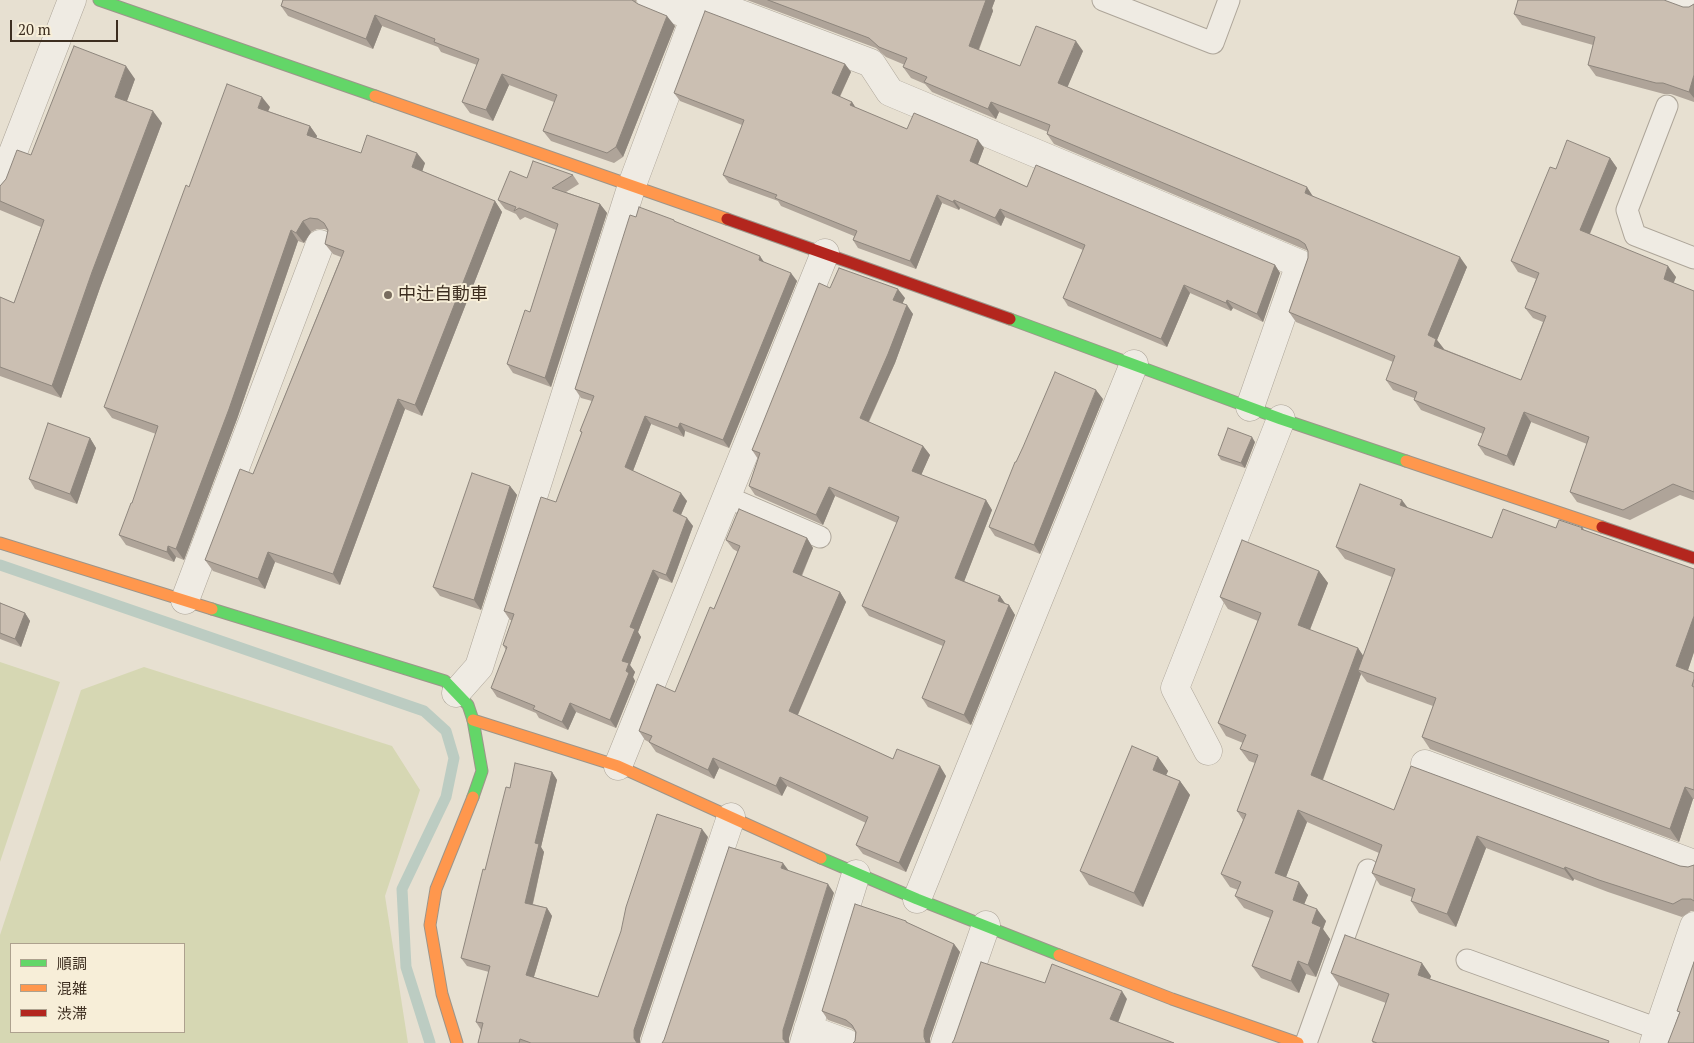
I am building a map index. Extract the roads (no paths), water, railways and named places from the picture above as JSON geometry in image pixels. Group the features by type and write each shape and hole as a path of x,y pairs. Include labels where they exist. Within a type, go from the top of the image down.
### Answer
{"street":[{"path":"0,186 72,0"},
{"path":"99,0 825,253 1134,364 1280,419 1694,558"},
{"path":"652,0 700,6 871,63 890,92 1300,264 1250,407"},
{"path":"456,693 479,667 632,185 700,6"},
{"path":"185,600 320,244"},
{"path":"618,766 825,253"},
{"path":"917,899 1134,364"},
{"path":"1208,751 1175,688 1280,419"},
{"path":"0,543 444,681 468,705 473,720 482,771 469,809 436,889 430,925 442,994 457,1043"},
{"path":"473,720 618,766 856,874 917,899 1172,999 1298,1043"},
{"path":"1425,764 1694,864"},
{"path":"655,1043 730,816"},
{"path":"846,1043 806,1036 856,874"},
{"path":"945,1043 986,926"},
{"path":"1656,1036 1694,926"}],"lane":[{"path":"1102,0 1213,43 1229,0"},
{"path":"1674,0 1694,6"},
{"path":"1667,106 1627,210 1636,235 1694,258"},
{"path":"727,497 820,537"},
{"path":"1306,1043 1368,870"},
{"path":"1467,960 1656,1036"}],"waterway":[{"path":"0,565 424,711 446,731 454,758 446,797 402,889 406,967 430,1043"}],"place":[{"name":"中辻自動車","path":"388,295"}]}
